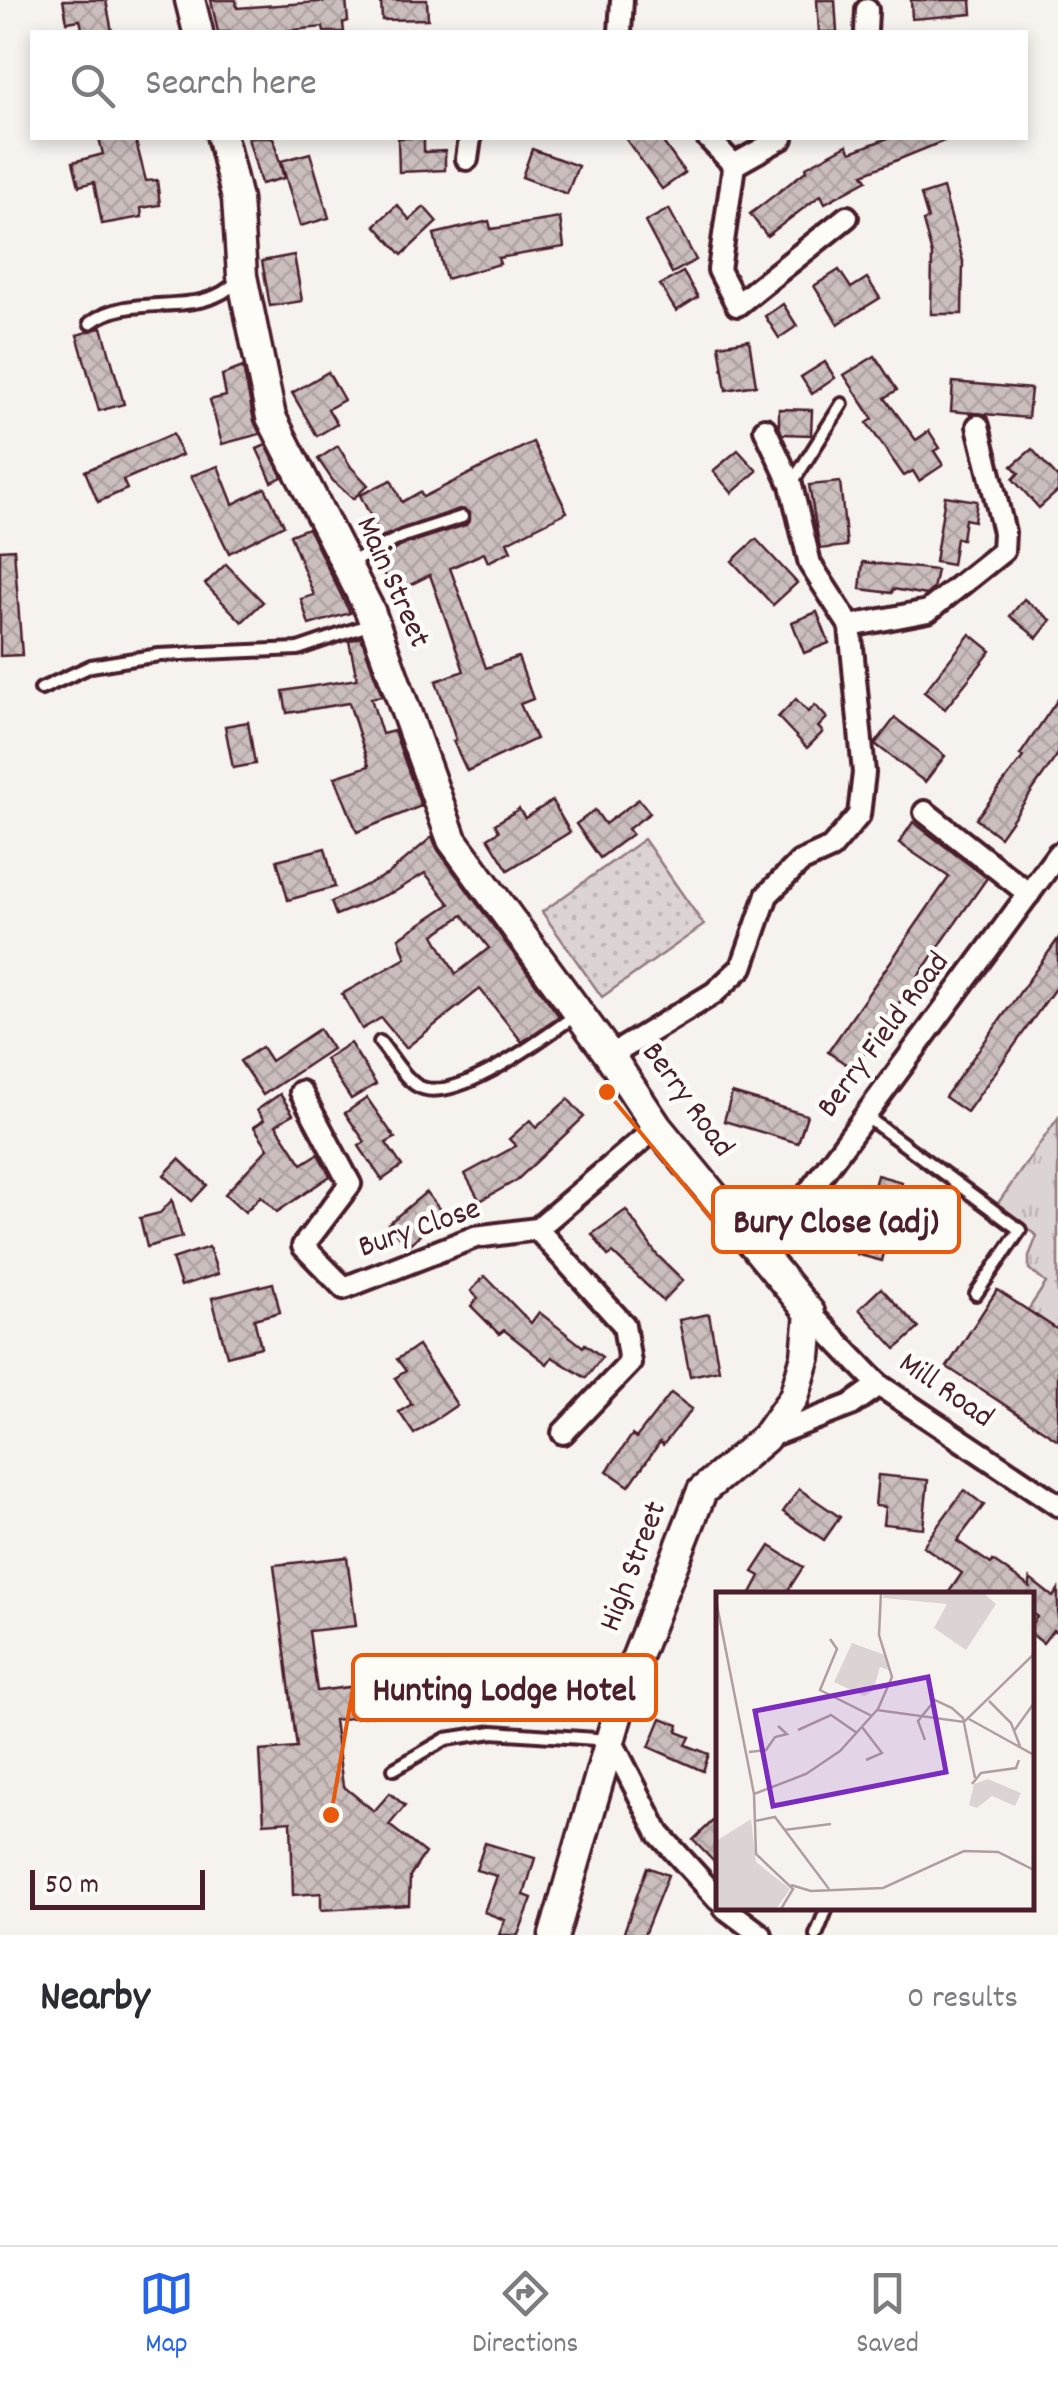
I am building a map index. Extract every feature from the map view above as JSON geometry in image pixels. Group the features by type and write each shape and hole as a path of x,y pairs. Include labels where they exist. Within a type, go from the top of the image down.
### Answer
{"main road":[{"path":"190,0 198,30"},
{"name":"Main Street","path":"222,140 237,199 242,276 272,417 375,623 452,840 581,1017"},
{"name":"Berry Road","path":"581,1017 656,1126 810,1313"},
{"name":"High Street","path":"554,1935 628,1682 702,1491 766,1438 794,1397 806,1356 810,1313"}],"street":[{"path":"620,30 622,0"},
{"path":"866,30 867,10"},
{"path":"467,159 470,140"},
{"path":"710,140 734,165"},
{"path":"734,165 778,140"},
{"path":"734,165 718,270 738,305 847,218"},
{"path":"850,626 928,611 1003,552 1004,532 978,426"},
{"path":"610,1056 714,993 742,967 766,896 800,862 831,848 859,815 864,774 850,626 810,564 791,485 765,429"},
{"path":"926,812 1028,894"},
{"name":"Berry Field Road","path":"762,1256 1058,854"},
{"name":"Bury Close","path":"301,1092 350,1184 302,1246 344,1288 475,1237 536,1229"},
{"path":"563,1433 630,1363 624,1326 536,1229 656,1126"},
{"name":"Mill Road","path":"810,1313 880,1385 1058,1506"},
{"path":"766,1438 852,1405 880,1385"},
{"path":"610,1740 659,1834 716,1897"},
{"path":"729,1910 761,1935"}],"lane":[{"path":"90,323 123,308 204,302 226,294 242,276"},
{"path":"791,485 842,404"},
{"path":"348,564 403,536 462,517"},
{"path":"42,689 91,666 159,655 298,648 375,623"},
{"path":"380,1042 413,1084 428,1091 444,1089 508,1062 581,1017"},
{"path":"864,1114 1020,1230 976,1294"},
{"path":"394,1769 446,1738 493,1732 610,1740"},
{"path":"816,1935 827,1910"}],"green space":[{"path":"644,839 704,925 602,997 542,912"},
{"path":"1058,1118 1057,1330 1028,1310 1046,1283 1029,1269 1029,1256 1037,1236 996,1206"}],"building":[{"path":"63,0 106,0 112,30 82,30 80,20 67,22"},
{"path":"211,0 236,0 237,8 346,0 348,21 343,23 344,30 218,30"},
{"path":"381,0 427,0 428,19 382,20"},
{"path":"817,0 835,0 837,30 819,30"},
{"path":"911,0 971,0 972,14 912,19"},
{"path":"100,140 136,140 146,181 157,180 160,205 141,208 142,217 102,224 94,182 79,186 73,162 103,154"},
{"path":"249,140 274,140 284,178 261,184"},
{"path":"398,140 424,140 424,152 445,151 445,170 399,172"},
{"path":"626,140 661,140 685,173 662,189"},
{"path":"883,140 946,140 863,174 867,180 825,203 821,195 767,236 750,214 806,167 847,145 851,152"},
{"path":"532,149 578,166 567,194 522,177"},
{"path":"310,153 329,218 300,226 281,161"},
{"path":"943,188 963,261 962,314 931,314 932,255 921,195"},
{"path":"397,205 410,220 424,207 437,222 402,255 375,225"},
{"path":"669,209 696,260 672,273 645,222"},
{"path":"560,218 564,247 498,258 500,264 446,279 434,234 489,221 491,229"},
{"path":"294,255 302,301 270,306 262,261"},
{"path":"839,270 851,288 867,278 880,298 838,324 814,286"},
{"path":"683,272 698,297 676,311 660,285"},
{"path":"783,304 797,326 779,338 765,316"},
{"path":"102,327 124,404 99,411 77,335"},
{"path":"749,340 756,385 726,390 719,345"},
{"path":"875,356 897,390 885,398 916,440 929,431 940,448 934,451 943,465 919,481 913,471 904,476 867,423 873,419 844,375"},
{"path":"825,362 835,378 812,394 801,377"},
{"path":"243,367 260,434 222,444 210,400 226,396 222,375"},
{"path":"328,372 344,400 328,409 337,424 317,436 292,393"},
{"path":"953,382 1031,389 1028,418 951,411"},
{"path":"779,409 812,410 811,435 782,434"},
{"path":"173,434 182,455 123,480 127,489 98,502 85,471"},
{"path":"533,442 567,512 507,542 511,551 488,562 484,553 450,568 486,668 518,657 533,699 520,704 536,739 467,771 453,741 456,740 436,681 464,671 430,575 394,593 377,559 406,544 466,525 470,513 459,509 381,537 360,495 391,480 402,502 420,492 423,497"},
{"path":"266,445 282,477 272,482 257,449"},
{"path":"338,446 368,485 353,499 333,481 318,459"},
{"path":"1032,449 1058,478 1058,491 1039,508 1013,479 1019,473 1012,466"},
{"path":"738,450 757,471 732,493 713,471"},
{"path":"218,466 233,504 265,488 284,525 229,553 191,476"},
{"path":"840,482 847,546 820,549 809,485"},
{"path":"945,496 977,501 974,521 965,519 962,539 956,538 952,565 935,562"},
{"path":"308,528 350,613 309,625 301,599 314,595 290,535"},
{"path":"756,539 797,583 773,605 732,561"},
{"path":"14,549 22,655 0,656 0,550"},
{"path":"863,562 937,570 933,589 926,595 860,589"},
{"path":"226,564 263,602 242,622 205,584"},
{"path":"1024,599 1051,620 1037,638 1010,616"},
{"path":"817,612 829,643 804,653 792,622"},
{"path":"970,634 991,651 945,709 924,692"},
{"path":"361,637 382,696 371,698 382,734 394,731 421,806 357,832 335,777 369,766 349,703 287,713 283,691 357,679 349,641"},
{"path":"796,699 808,712 815,705 827,718 818,727 823,732 807,748 778,717"},
{"path":"1058,699 1058,754 1000,837 976,819 1023,757 1020,755"},
{"path":"895,718 945,756 925,782 875,744"},
{"path":"248,722 255,764 233,768 225,726"},
{"path":"639,799 650,813 628,829 632,834 600,858 576,824 595,810 605,824"},
{"path":"552,801 570,832 508,870 488,838 499,831 495,824 519,809 525,818"},
{"path":"913,822 987,878 853,1069 828,1052 949,877 899,843"},
{"path":"432,837 559,1016 522,1042 480,989 406,1048 381,1018 362,1029 342,994 406,958 399,938 450,904 425,873 396,891 336,915 331,902 388,874","holes":["463,915 489,948 456,974 434,935"]},
{"path":"325,848 335,887 288,900 277,860"},
{"path":"1058,939 1058,984 967,1112 945,1097"},
{"path":"319,1029 332,1049 263,1095 240,1061 262,1047 271,1061"},
{"path":"350,1043 376,1084 351,1099 325,1059"},
{"path":"732,1093 807,1115 798,1143 724,1121"},
{"path":"280,1094 293,1114 276,1125 302,1164 318,1154 330,1176 277,1212 261,1196 245,1212 225,1194 268,1148 254,1127 264,1120 257,1110"},
{"path":"367,1098 395,1138 386,1143 402,1166 382,1180 359,1146 365,1142 345,1113"},
{"path":"568,1099 584,1117 517,1180 480,1201 465,1174 516,1146 509,1139 530,1120 536,1128"},
{"path":"179,1159 207,1185 192,1201 164,1175"},
{"path":"877,1175 902,1182 882,1261 856,1254"},
{"path":"426,1192 444,1215 407,1246 388,1224"},
{"path":"172,1200 182,1237 147,1247 140,1218 160,1213"},
{"path":"626,1210 657,1255 683,1280 663,1301 613,1253 608,1256 592,1234"},
{"path":"209,1247 218,1274 181,1286 172,1259"},
{"path":"485,1276 531,1323 539,1312 602,1357 586,1378 552,1357 547,1364 504,1330 499,1334 471,1306 478,1298 471,1291"},
{"path":"273,1283 280,1312 254,1319 261,1347 227,1356 212,1298"},
{"path":"881,1288 919,1328 896,1349 859,1309"},
{"path":"997,1290 1058,1330 1058,1440 947,1367"},
{"path":"709,1314 719,1370 690,1376 679,1320"},
{"path":"418,1346 457,1405 414,1434 399,1412 412,1404 395,1378 406,1371 397,1359"},
{"path":"671,1393 692,1409 663,1445 660,1442 629,1486 607,1471 632,1435 636,1438"},
{"path":"878,1475 928,1480 923,1528 883,1524 885,1507 875,1506"},
{"path":"799,1489 840,1517 824,1540 783,1512"},
{"path":"964,1490 984,1505 957,1541 1030,1587 1030,1579 1053,1597 1058,1590 1058,1633 1053,1630 1043,1643 1033,1635 1037,1617 1033,1614 1033,1592 949,1592 962,1573 923,1546"},
{"path":"770,1546 803,1567 787,1592 752,1592 760,1576 753,1572"},
{"path":"347,1557 356,1626 309,1631 317,1691 395,1681 399,1712 334,1720 343,1786 374,1811 390,1793 405,1806 389,1825 425,1853 410,1876 409,1905 321,1910 321,1893 293,1895 291,1821 264,1823 260,1751 297,1748 274,1565"},
{"path":"661,1718 679,1725 677,1732 690,1737 686,1745 709,1754 703,1771 649,1747"},
{"path":"716,1818 716,1864 693,1840"},
{"path":"485,1843 535,1858 524,1895 532,1898 518,1935 499,1935 505,1920 484,1912 497,1876 476,1870"},
{"path":"647,1867 668,1875 644,1935 623,1935"}],"place":[{"name":"Bury Close (adj)","path":"607,1092"},
{"name":"Hunting Lodge Hotel","path":"331,1815"}]}
